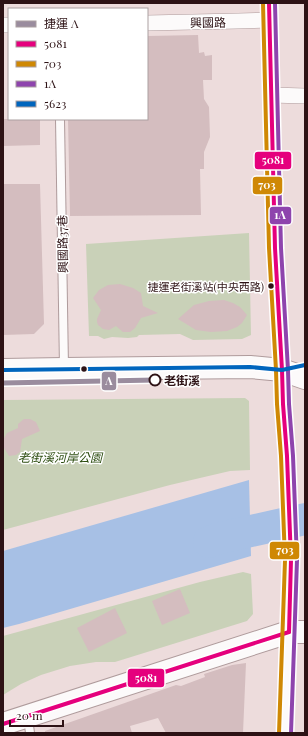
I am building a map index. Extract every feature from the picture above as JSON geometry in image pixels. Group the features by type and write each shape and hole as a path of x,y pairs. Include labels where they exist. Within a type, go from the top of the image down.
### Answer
{"main road":[{"path":"282,370 305,365"},
{"path":"3,370 250,367 282,370 305,378"},
{"path":"3,724 29,725 297,632"}],"street":[{"path":"269,3 275,248 282,370 282,404 288,456 290,560 297,632 285,733"},
{"name":"興國路","path":"148,23 269,20"},
{"path":"271,95 305,96"}],"lane":[{"name":"興國路37巷","path":"60,120 64,369"}],"green space":[{"path":"249,233 251,335 242,339 193,340 180,334 139,335 137,337 112,337 104,339 98,336 89,336 86,244"},
{"name":"老街溪河岸公園","path":"245,398 249,401 250,470 230,471 170,485 3,530 3,400"},
{"path":"243,572 251,574 253,614 247,621 115,662 96,662 70,666 41,675 21,684 3,695 3,636 200,582"}],"water":[{"path":"249,480 251,556 3,628 3,551"}],"building":[{"path":"198,35 199,53 204,52 205,56 212,55 212,80 203,80 204,99 209,107 210,137 204,152 204,169 200,169 201,215 70,216 68,120 148,120 148,36"},
{"path":"3,119 40,120 40,145 3,146"},
{"path":"3,184 40,184 44,324 34,334 3,335"},
{"path":"120,284 133,288 141,293 143,306 158,313 141,318 135,328 130,332 123,332 116,326 109,330 103,329 97,322 101,310 93,298 99,290 108,285"},
{"path":"224,300 240,307 247,315 242,323 237,327 227,331 211,332 196,330 178,319 194,305 209,301"},
{"path":"24,419 30,419 36,422 40,431 22,439 20,452 16,455 9,456 4,448 3,440 7,433 18,428 18,424"},
{"path":"180,589 190,613 162,625 152,601"},
{"path":"115,608 127,633 89,652 77,628"},
{"path":"246,663 243,733 166,733 158,718 130,726 132,733 45,733 45,731 176,685 181,686 205,677 204,674 232,665"}],"waterway":[{"name":"老街溪","path":"209,542 219,538 305,519"}],"metro line":[{"name":"A","path":"3,383 155,380"}],"transit line":[{"name":"703","path":"263,3 269,248 281,456 285,560 279,733"},
{"name":"5081","path":"269,3 275,248 287,456 291,560 289,632"},
{"name":"1A","path":"275,3 281,248 293,456 297,560 291,733"},
{"name":"5623","path":"3,370 250,367 282,370 305,365"},
{"name":"5081","path":"3,724 289,632"}],"place":[{"name":"捷運老街溪站(中央西路)","path":"271,286"},
{"name":"老街溪","path":"155,380"}]}
